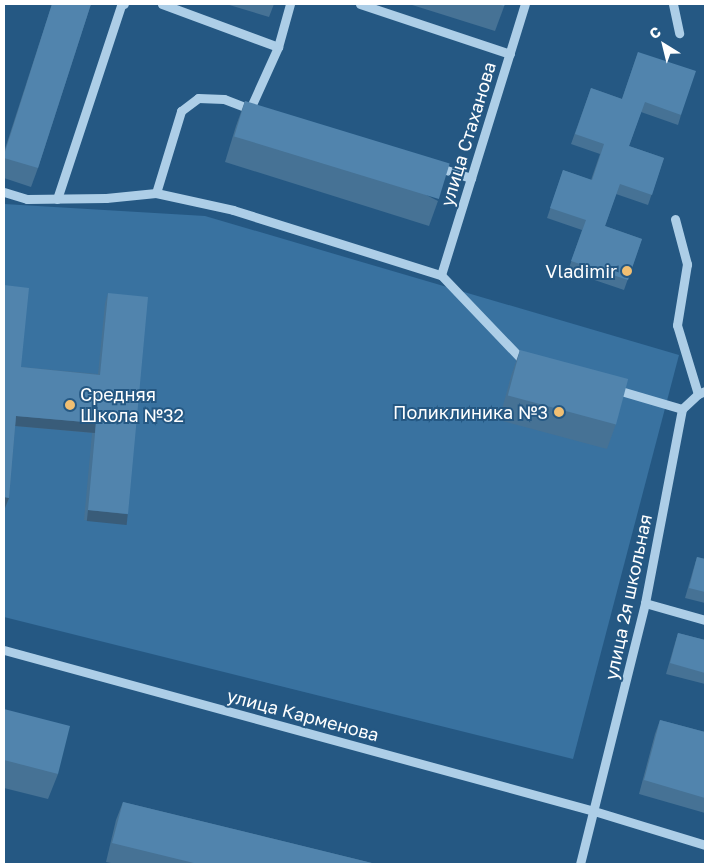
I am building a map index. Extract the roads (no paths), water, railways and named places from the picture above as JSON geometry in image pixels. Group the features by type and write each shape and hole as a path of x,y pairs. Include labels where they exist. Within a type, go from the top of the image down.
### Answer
{"street":[{"path":"57,198 121,5 124,4"},
{"path":"162,4 278,47"},
{"path":"250,109 278,47 290,4"},
{"path":"360,4 510,54"},
{"name":"улица Стаханова","path":"441,275 525,4"},
{"path":"673,4 679,33"},
{"path":"156,194 181,111 198,98 224,99 266,115"},
{"path":"424,164 471,178"},
{"path":"4,192 27,199 106,198 156,194 233,210 441,275 526,364 535,366"},
{"path":"607,387 682,408 702,392 677,325 687,264 674,219"},
{"name":"улица 2я школьная","path":"580,864 646,603 682,408"},
{"path":"646,603 705,620"},
{"name":"улица Карменова","path":"4,650 594,812 705,845"}],"place":[{"name":"Vladimir","path":"627,271"},
{"name":"Средняя Школа №32","path":"70,405"},
{"name":"Поликлиника №3","path":"559,412"}]}
